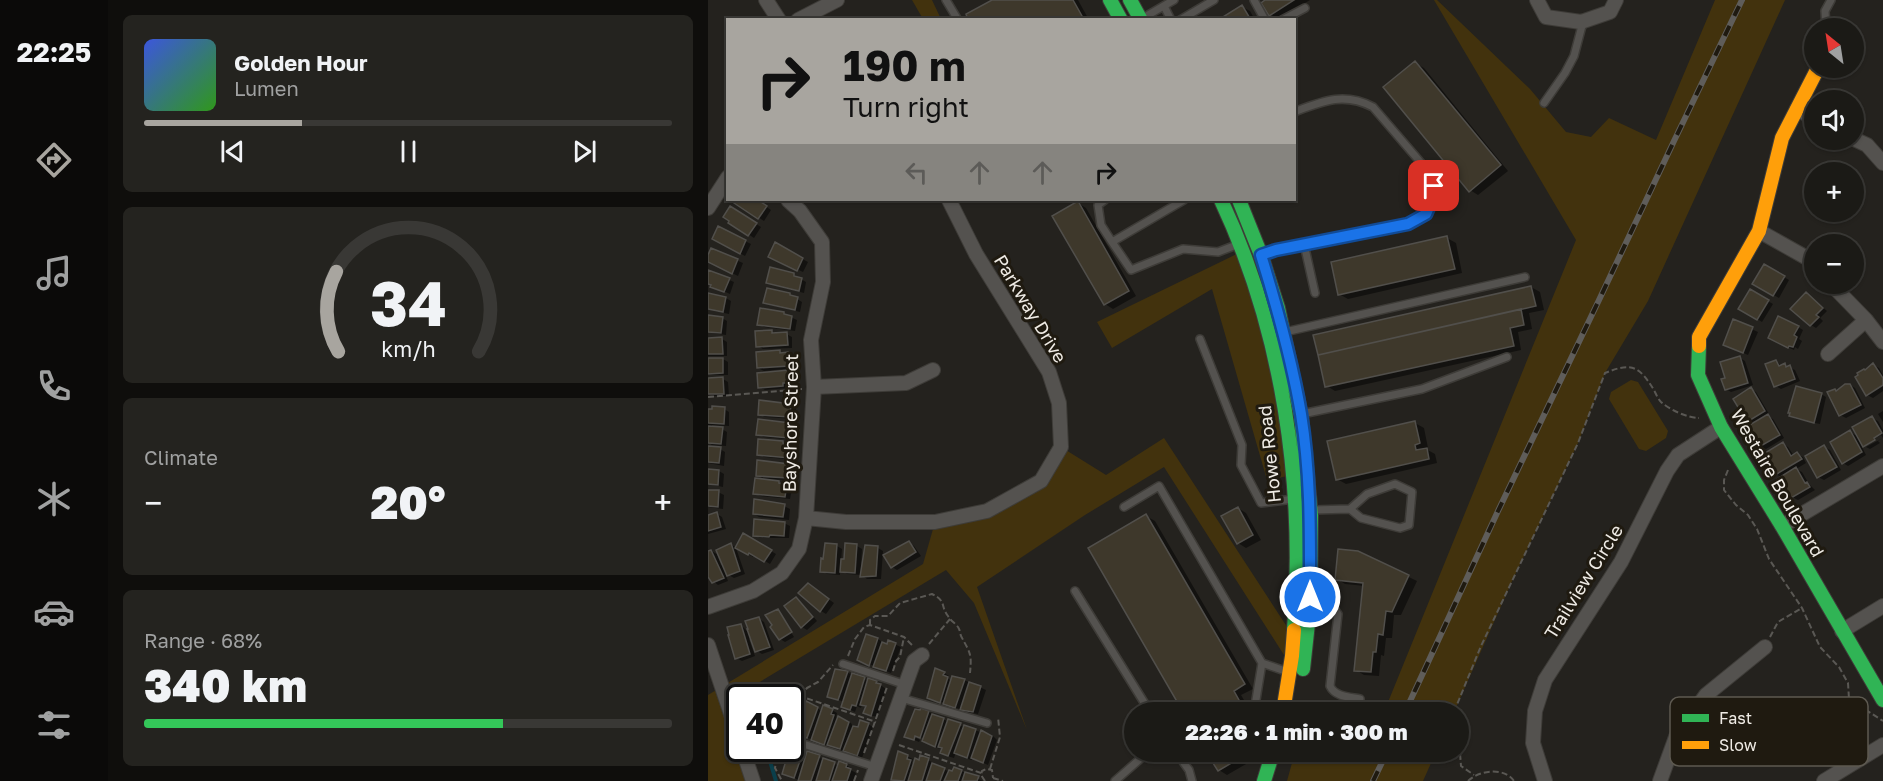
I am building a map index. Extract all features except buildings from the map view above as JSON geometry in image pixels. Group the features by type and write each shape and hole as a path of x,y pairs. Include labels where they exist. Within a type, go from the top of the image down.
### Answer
{"street":[{"path":"766,0 778,18"},
{"path":"802,18 837,0"},
{"path":"1110,0 1120,18"},
{"path":"1130,0 1140,18"},
{"path":"1537,0 1546,17 1582,22 1613,6"},
{"name":"Westaire Boulevard","path":"1813,78 1782,138 1759,231 1699,336 1698,375 1721,428 1782,526 1883,700"},
{"path":"1797,109 1804,113"},
{"path":"1864,144 1883,163"},
{"path":"708,208 726,180"},
{"name":"Bayshore Street","path":"708,607 753,591 782,573 799,549 806,518 814,387 811,340 823,282 822,243 800,211 789,201"},
{"name":"Parkway Drive","path":"806,518 846,522 935,522 987,511 1041,481 1062,447 1059,403 1049,372 976,254 950,201"},
{"name":"Howe Road","path":"1221,201 1240,244 1263,310 1278,374 1293,475 1298,564 1290,672 1285,702"},
{"name":"Howe Road","path":"1239,201 1261,255 1283,332 1301,415 1310,510 1310,597 1303,675 1297,702"},
{"path":"1759,231 1804,256"},
{"path":"1841,294 1883,342"},
{"path":"1828,354 1866,320"},
{"path":"814,387 906,382 933,370"},
{"name":"Trailview Circle","path":"1545,781 1533,743 1535,711 1545,680 1621,562 1667,471 1678,455 1721,428"},
{"path":"1782,526 1883,466"},
{"path":"1842,631 1883,606"},
{"path":"708,645 726,699"},
{"path":"1705,697 1765,647"},
{"path":"871,781 914,661 922,655"},
{"path":"1868,754 1883,745"},
{"path":"1659,781 1670,753"},
{"path":"747,762 753,781"},
{"path":"1264,781 1270,762"},
{"path":"1276,781 1282,762"},
{"path":"1824,781 1849,766"}],"lane":[{"path":"947,0 957,18"},
{"path":"1143,18 1174,0"},
{"path":"1183,18 1214,0"},
{"path":"1254,0 1264,18"},
{"path":"1825,18 1825,11 1830,0"},
{"path":"1164,6 1170,18"},
{"path":"1286,18 1305,8"},
{"path":"1544,103 1566,73 1574,56 1582,22"},
{"path":"1261,255 1304,244 1408,224 1426,214 1432,200 1434,186 1428,171 1373,107 1361,100 1346,98 1320,102 1296,111"},
{"path":"1104,201 1098,204 1101,225 1131,270 1183,249 1218,252 1240,244"},
{"path":"1112,242 1182,201"},
{"path":"1304,244 1315,293"},
{"path":"1283,332 1525,277"},
{"path":"1200,339 1242,445 1241,465 1261,503 1293,499"},
{"path":"1301,415 1422,389 1507,357"},
{"path":"1310,510 1350,509 1367,494 1395,484 1412,492 1409,525 1400,528 1361,518 1350,509"},
{"path":"1124,507 1159,486 1262,663 1256,702"},
{"path":"1075,591 1144,702"},
{"path":"1310,597 1331,604 1338,614 1330,686 1332,691 1360,699"},
{"path":"1262,663 1290,672"},
{"path":"844,664 890,680 903,692 987,723"},
{"path":"804,743 876,767"},
{"path":"1115,781 1137,762"},
{"path":"1183,762 1189,770 1192,781"}],"path":[{"path":"1458,702 1481,646 1578,443 1605,373 1626,366 1638,369 1661,402 1687,418 1700,418 1709,436"},
{"path":"708,397 814,387"},
{"path":"1729,467 1724,480 1724,490 1748,515 1757,529 1769,559 1802,608 1820,647 1839,667 1848,683 1849,697"},
{"path":"870,625 870,620 875,616 888,616 900,603 932,594 939,597 944,602 948,617 958,626 969,649 970,673"},
{"path":"1765,647 1778,622 1802,608"},
{"path":"804,691 818,682 834,664 844,664 855,639 864,627 870,625 904,637 922,655 932,638 950,619"},
{"path":"854,781 896,661 900,657 904,637"},
{"path":"804,697 874,722 888,734 981,773 981,777 987,781 993,778 1003,781"},
{"path":"1868,711 1883,721"},
{"path":"990,769 1000,737 998,717"},
{"path":"776,762 775,768 783,781"},
{"path":"1461,762 1461,766 1474,775"},
{"path":"981,773 990,769"},
{"path":"990,769 994,774 993,778"},
{"path":"1468,781 1474,775 1481,773 1503,773 1512,777 1514,781"}],"shaded area":[{"path":"912,0 932,0 941,18 922,18"},
{"path":"1434,0 1437,0 1530,89 1566,132 1591,137 1609,118 1656,140 1715,0 1785,0 1648,301 1605,373 1578,443 1513,579 1458,702 1388,702 1576,240"},
{"path":"1243,251 1293,475 1267,480 1212,289 1112,348 1097,322"},
{"path":"1631,380 1638,382 1668,431 1666,438 1646,451 1639,449 1609,399 1611,392"},
{"path":"1164,438 1293,636 1291,666 1164,467 1085,515 977,587 1027,730 974,603 946,570 756,684 726,684 923,564 935,522 987,511 1041,481 1061,447 1106,475"},
{"path":"726,684 726,687 722,687 726,699 726,762 747,762 753,781 708,781 708,695"},
{"path":"1292,762 1432,762 1423,781 1287,781"}],"waterway":[{"path":"770,762 776,781"}],"railway":[{"path":"1410,702 1498,511 1742,0"},
{"path":"1373,781 1382,762"}],"traffic: fast":[{"path":"1110,0 1120,18"},
{"path":"1130,0 1140,18"},
{"path":"1221,201 1260,302 1285,410 1296,520 1297,575 1294,630"},
{"path":"1239,201 1261,255 1278,308 1301,415 1311,515 1310,605 1303,669"},
{"path":"1699,346 1698,375 1721,427 1782,526 1883,700"},
{"path":"1264,781 1270,762"}],"traffic: slow":[{"path":"1699,346 1699,337 1759,231 1782,138 1813,78"},
{"path":"1285,702 1294,630"}],"route":[{"path":"1310,597 1311,515 1301,415 1278,308 1261,255 1408,224 1426,214 1432,200 1434,186"}]}
